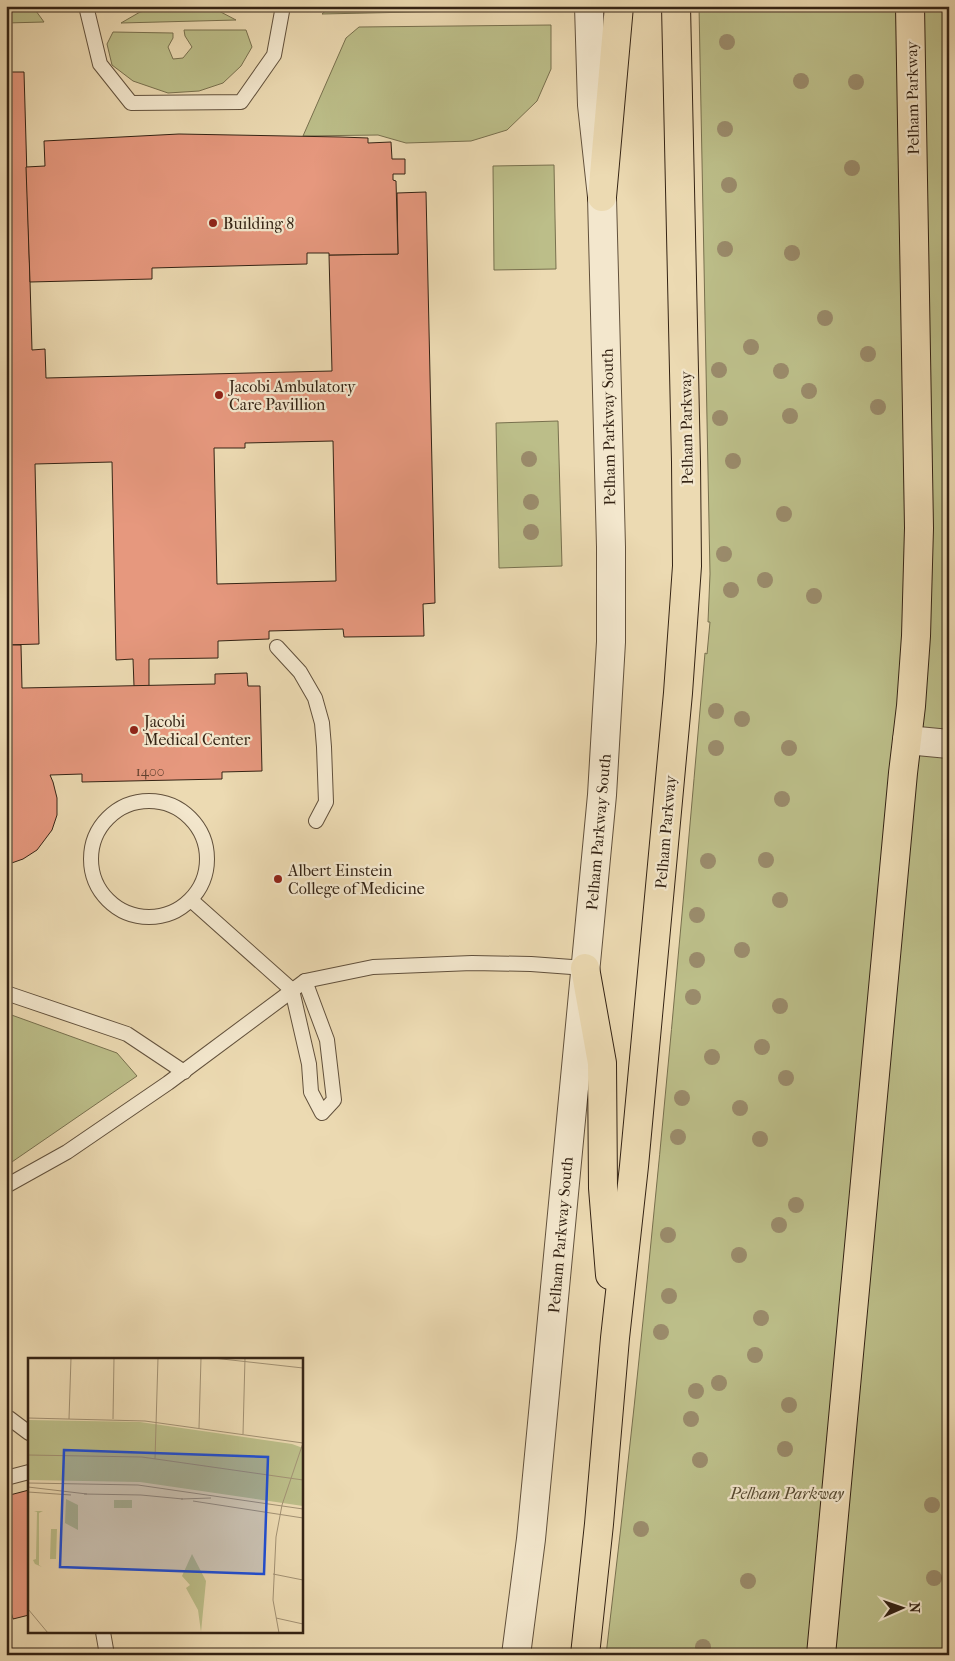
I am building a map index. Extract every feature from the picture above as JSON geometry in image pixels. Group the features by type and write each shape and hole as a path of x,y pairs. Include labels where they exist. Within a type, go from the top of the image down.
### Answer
{"main road":[{"path":"602,197 619,6"},
{"name":"Pelham Parkway","path":"585,1655 599,1524 615,1338 642,1087 678,693 687,566 676,6"},
{"name":"Pelham Parkway","path":"821,1655 916,636 919,528 910,6"},
{"path":"585,968 602,1063 603,1188 615,1338"}],"street":[{"name":"Pelham Parkway South","path":"516,1655 532,1530 602,795 611,642 602,197 592,105 589,6"},
{"path":"907,740 949,744"}],"lane":[{"path":"86,6 100,64 131,103 241,102 274,56 283,6"},
{"path":"277,647 300,672 315,698 322,723 326,802 316,821"},
{"path":"157,801 174,807 189,817 200,832 206,849 206,867 202,884 191,900 175,912 155,917 135,916 117,908 102,893 93,875 91,855 96,835 108,818 122,807 139,802 157,801"},
{"path":"191,900 292,990 309,1064 311,1092 322,1113 334,1100 327,1040 305,981"},
{"path":"6,1186 67,1152 184,1072 305,981 372,967 472,963 531,964 585,968"},
{"path":"6,994 127,1034 184,1072"},
{"path":"6,1419 9,1418 28,1431"},
{"path":"6,1478 28,1472"},
{"path":"103,1634 108,1655"}],"green space":[{"path":"6,6 22,6 36,11 44,22 6,23"},
{"path":"167,6 194,6 217,10 236,20 121,23 140,12"},
{"path":"331,6 550,6 550,9 322,14"},
{"name":"Pelham Parkway","path":"699,6 949,6 949,1655 606,1655 647,1280 705,653 707,654 710,622 708,622 710,574"},
{"path":"551,25 551,69 537,101 507,130 471,141 406,143 378,135 303,136 346,38 359,27"},
{"path":"184,30 246,30 252,47 241,66 223,83 199,91 168,93 133,81 112,65 107,44 113,32 173,33 173,38 168,47 173,59 183,58 192,47 185,36"},
{"path":"554,165 556,269 494,270 493,166"},
{"path":"558,421 562,566 499,568 496,423"},
{"path":"6,1013 117,1053 137,1076 6,1166"}],"building":[{"name":"Jacobi Ambulatory Care Pavillion","path":"6,72 24,72 32,350 45,349 46,378 332,371 329,255 398,254 397,193 426,192 435,603 423,604 424,636 344,637 343,629 269,631 269,639 218,641 218,658 149,659 149,686 134,686 133,659 116,660 112,462 35,464 39,644 6,645","holes":["333,441 336,581 217,584 214,448 245,448 245,443"]},
{"name":"Building 8","path":"179,134 368,138 368,143 391,142 392,159 405,159 405,174 393,174 393,180 396,181 398,254 329,255 329,253 307,253 307,264 152,268 152,279 30,282 26,167 45,166 44,141"},
{"name":"Jacobi Medical Center","path":"6,645 21,645 22,688 215,684 215,674 247,673 248,686 260,686 262,771 222,772 222,779 82,782 82,774 50,775 57,798 57,815 52,830 37,850 23,859 6,865"},
{"path":"28,1490 28,1615 13,1619 10,1608 6,1609 6,1496"}],"place":[{"name":"Building 8","path":"213,223"},
{"name":"Jacobi Ambulatory Care Pavillion","path":"219,395"},
{"name":"Jacobi Medical Center","path":"134,730"},
{"name":"Albert Einstein College of Medicine","path":"278,879"}]}
